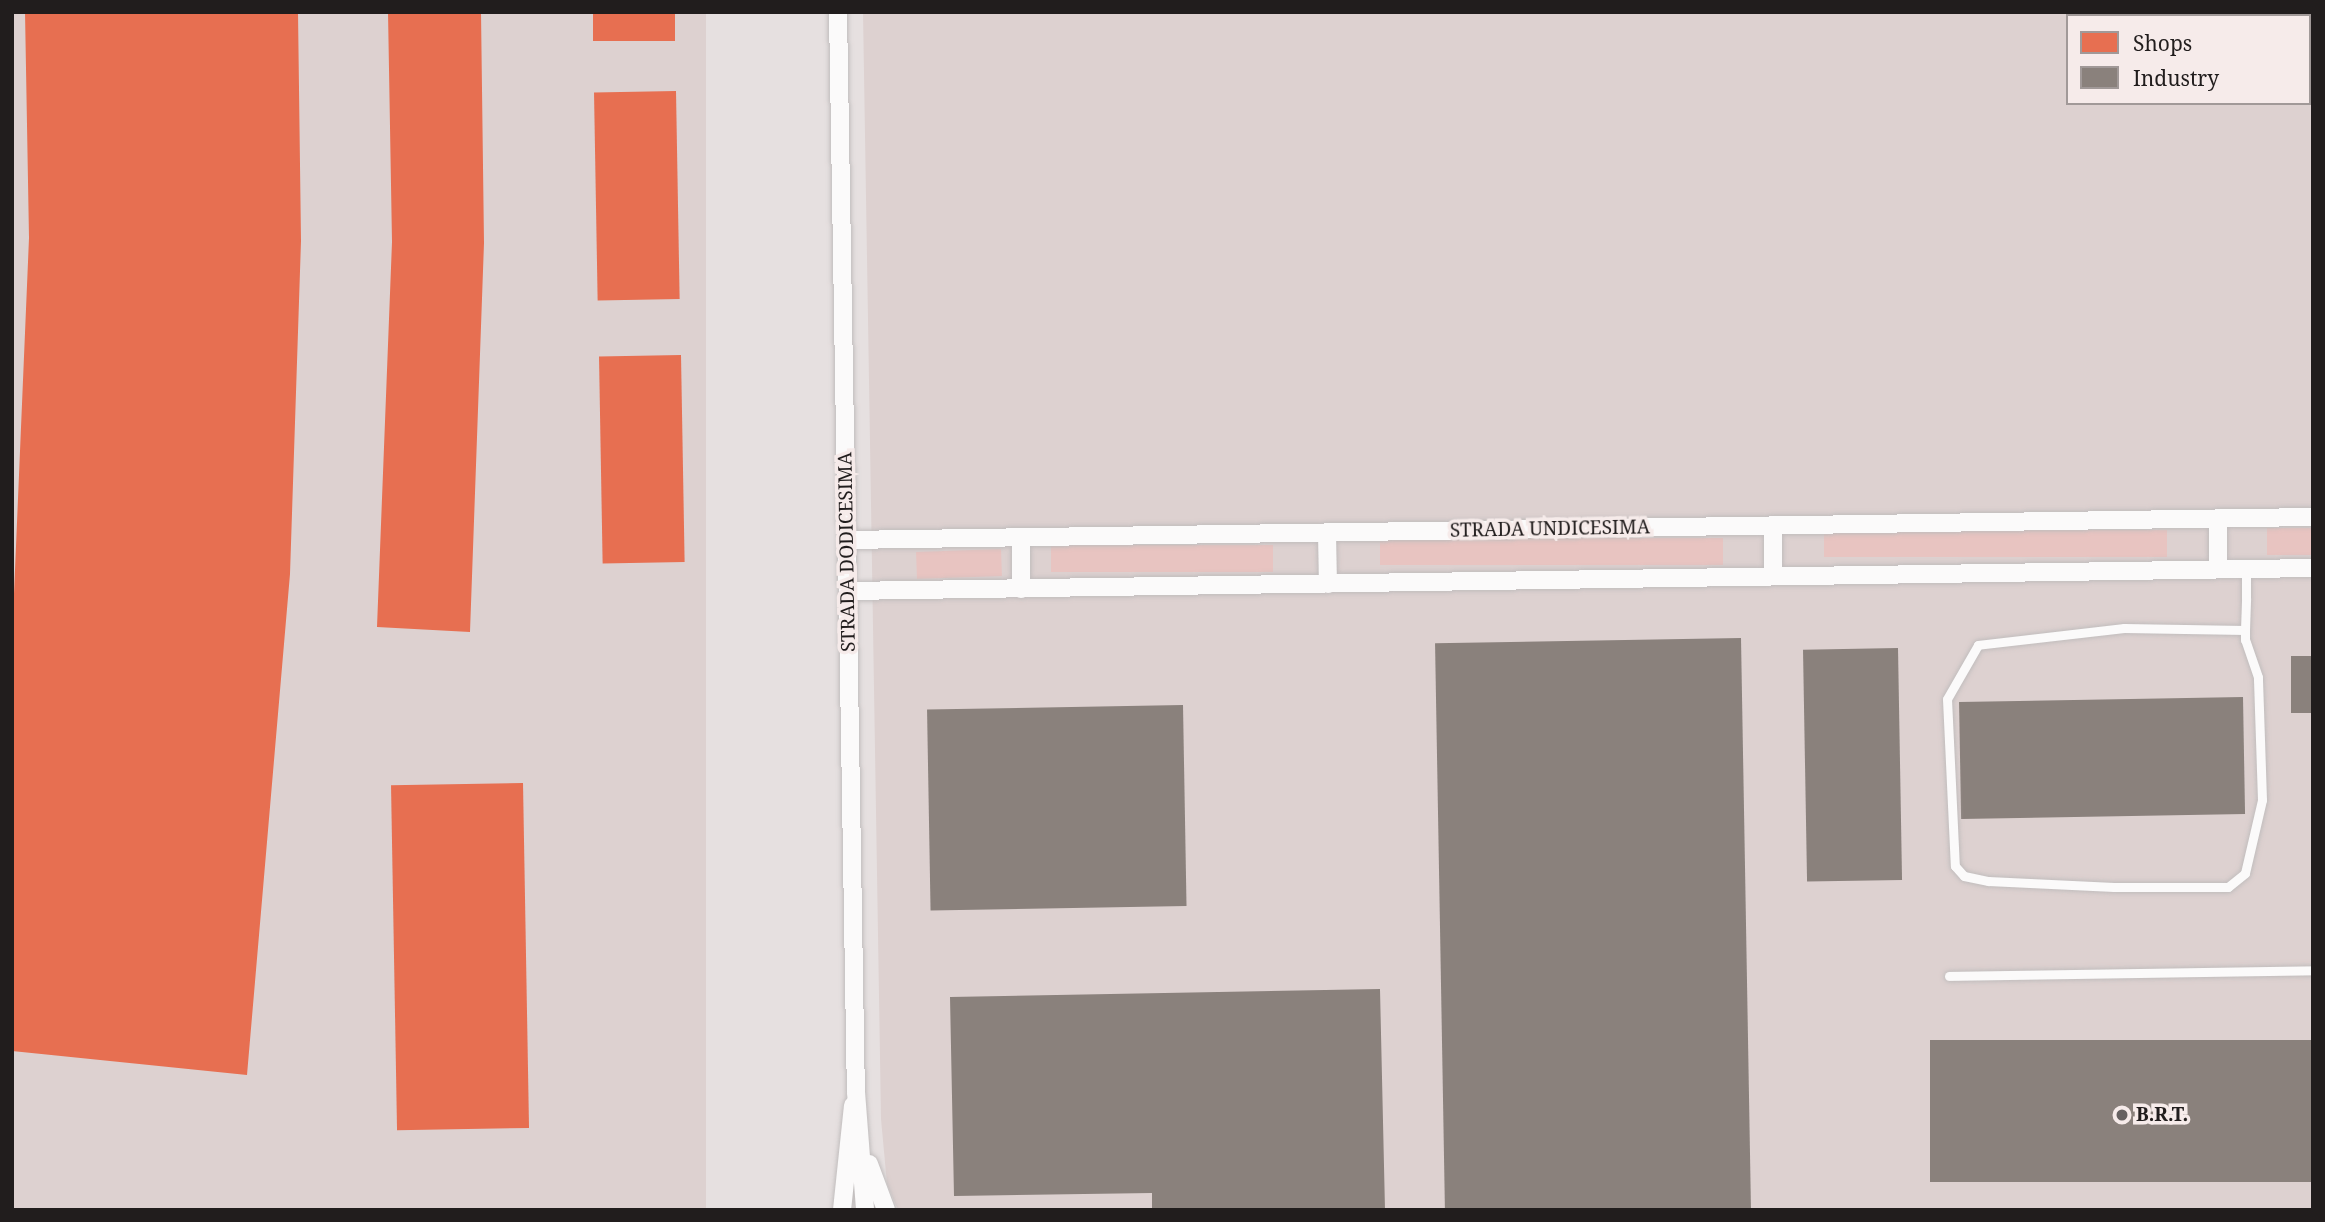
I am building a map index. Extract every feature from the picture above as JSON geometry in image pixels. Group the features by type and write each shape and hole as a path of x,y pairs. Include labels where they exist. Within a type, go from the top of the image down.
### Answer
{"street":[{"name":"STRADA DODICESIMA","path":"838,12 856,1092"},
{"name":"STRADA UNDICESIMA","path":"847,540 2313,517"},
{"path":"2218,519 2218,569"},
{"path":"1773,525 1773,576"},
{"path":"1327,533 1328,584"},
{"path":"1021,537 1021,589"},
{"path":"848,591 2313,568"},
{"path":"856,1092 866,1155 865,1210"},
{"path":"842,1210 856,1092"},
{"path":"866,1155 886,1210"}],"lane":[{"path":"2245,630 2124,628 1978,645 1947,699 1955,866 1964,876 1988,881 2114,887 2228,887 2245,873 2262,800 2258,677 2245,630 2246,568"},
{"path":"1949,976 2313,970"}],"shaded area":[{"path":"12,12 706,12 706,1210 12,1210"},
{"path":"863,12 2313,12 2313,1210 898,1210 887,1184 881,1119"},
{"path":"2267,528 2313,528 2313,555 2267,555"},
{"path":"1824,530 2167,530 2167,557 1824,557"},
{"path":"1380,538 1723,538 1723,565 1380,565"},
{"path":"1051,545 1273,545 1273,572 1051,572"},
{"path":"1001,549 1002,576 917,579 916,552"}],"building: Shops":[{"path":"25,12 298,12 301,241 290,574 247,1075 12,1051 12,641 29,238"},
{"path":"388,12 481,12 484,243 470,632 377,627 392,242"},
{"path":"593,12 675,12 675,41 593,41"},
{"path":"676,91 680,299 598,300 594,92"},
{"path":"681,355 685,562 603,563 599,356"},
{"path":"523,783 529,1128 397,1130 391,785"}],"building: Industry":[{"path":"1741,638 1751,1210 1445,1210 1435,643"},
{"path":"1898,648 1902,880 1807,882 1803,650"},
{"path":"2291,656 2313,656 2313,713 2291,713"},
{"path":"2243,697 2245,814 1961,819 1959,702"},
{"path":"1183,705 1187,906 931,910 927,709"},
{"path":"1380,989 1385,1210 1152,1210 1152,1193 954,1196 950,997"},
{"name":"B.R.T.","path":"1930,1040 2313,1040 2313,1182 1930,1182"}],"place":[{"name":"B.R.T.","path":"2122,1115"}]}
